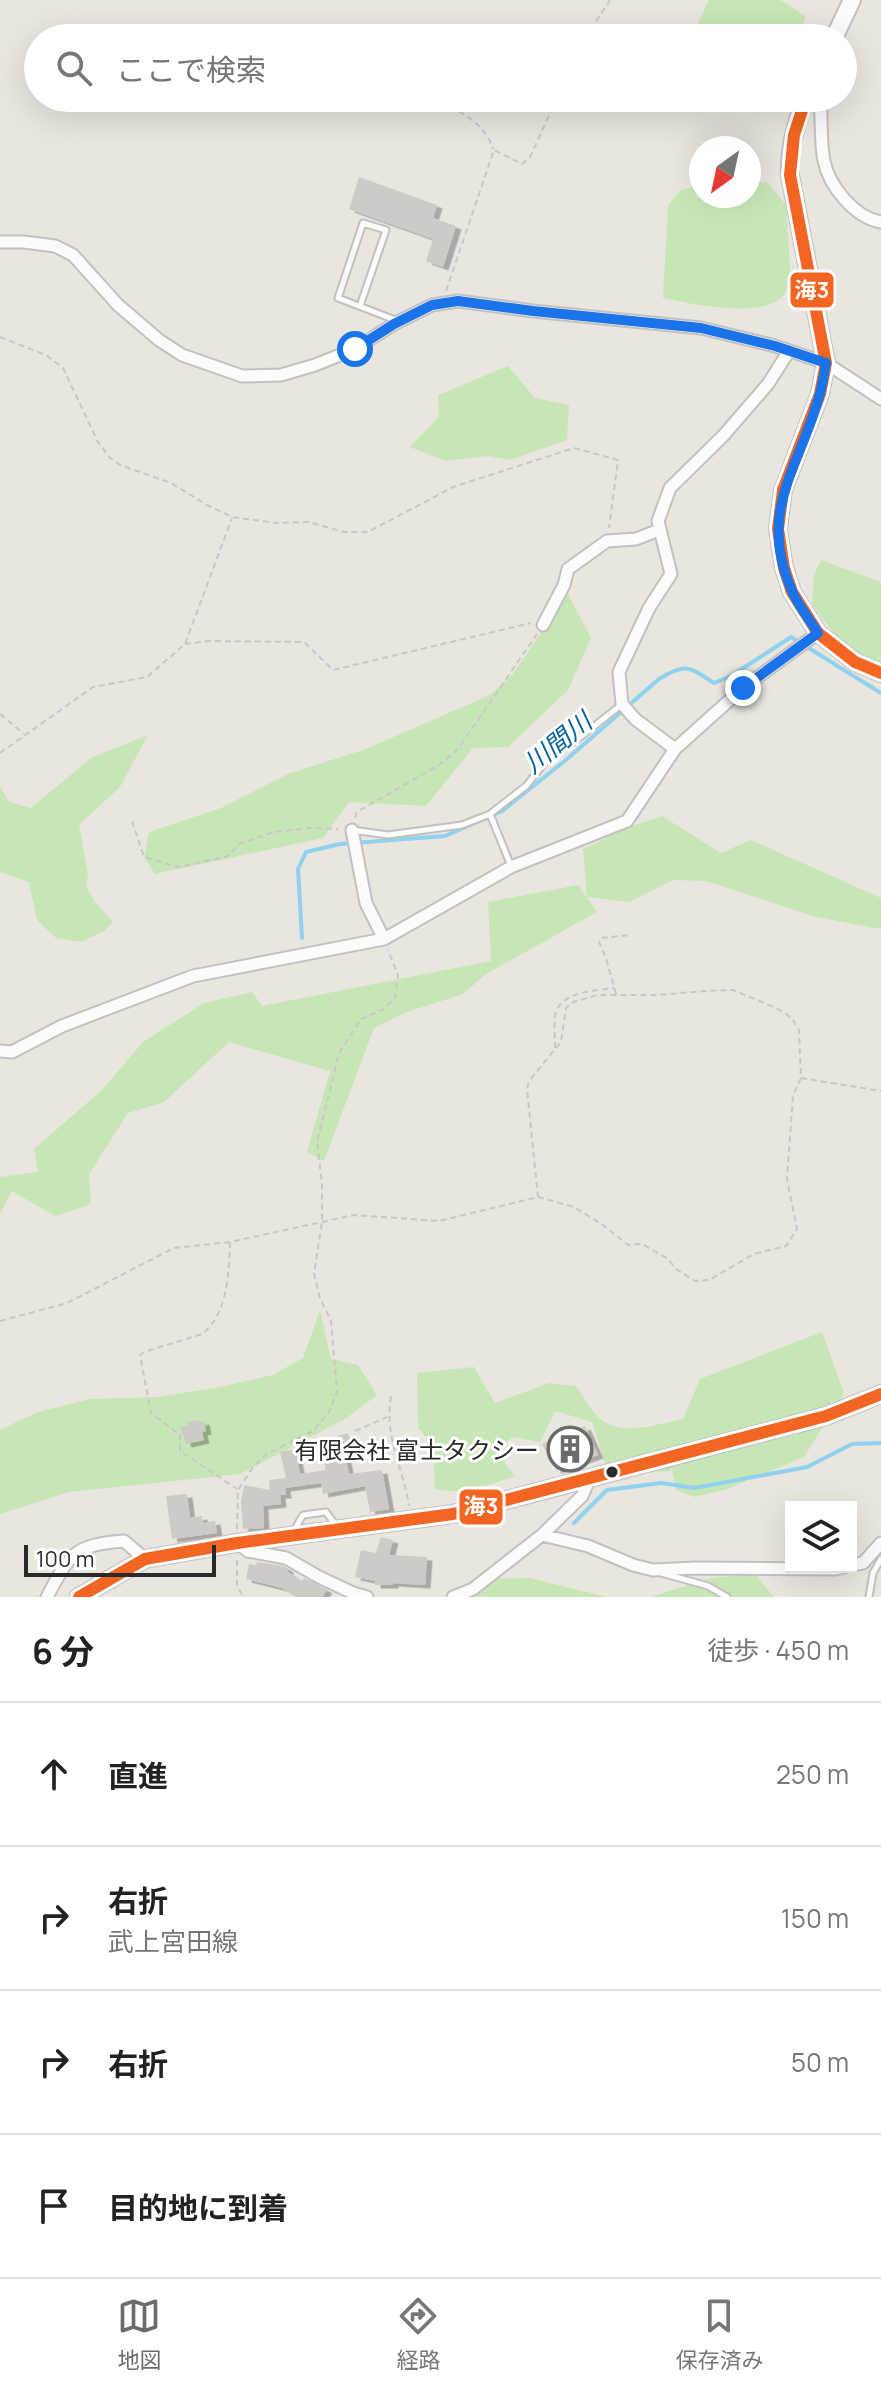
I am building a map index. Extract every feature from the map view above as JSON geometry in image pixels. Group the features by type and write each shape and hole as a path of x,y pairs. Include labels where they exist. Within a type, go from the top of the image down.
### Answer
{"main road":[{"path":"841,24 852,0"},
{"path":"801,112 792,142 790,175 826,363 820,394 783,490 778,529 784,568 792,592 818,633 855,662 881,673"},
{"path":"79,1597 145,1559 237,1543 453,1514 826,1416 881,1394"}],"street":[{"path":"821,112 824,162 835,187 852,207 872,221 881,222"},
{"path":"0,242 55,246 73,255 118,305 159,340 182,355 242,376 281,375 315,365 355,349 399,321 432,305 458,301 701,328 775,346 826,363 881,399"},
{"path":"675,749 635,719 622,704 619,672 649,608 671,574 658,521 670,488 723,436 768,384 789,351"},
{"path":"543,625 564,585 568,569 607,541 636,539 659,530"},
{"path":"0,1051 12,1052 62,1026 193,976 384,939 511,867 627,821 675,749 743,688 818,633"},
{"path":"352,830 366,903 384,939"},
{"path":"453,1597 473,1589 542,1535 582,1496 589,1480"},
{"path":"542,1535 588,1546 653,1570 785,1569"},
{"path":"47,1597 62,1569 81,1548 124,1541 145,1559"},
{"path":"237,1543 248,1551 286,1558 319,1577 367,1597"},
{"path":"857,1564 863,1563 881,1543"}],"lane":[{"path":"360,306 386,230 363,223 338,298 399,321"},
{"path":"352,830 388,835 462,825 490,814 526,786 550,756 622,704"},
{"path":"490,814 511,867"},
{"path":"869,1597 873,1573 881,1559"},
{"path":"653,1570 708,1586 727,1597"}],"path":[{"path":"594,24 610,0"},
{"path":"442,304 494,150 490,137 463,112"},
{"path":"494,150 522,164 530,157 551,112"},
{"path":"0,337 46,355 63,368 98,442 109,457 120,465 171,483 232,517 277,523 308,522 344,532 368,532 453,487 574,448 618,460 607,541"},
{"path":"0,753 93,687 147,677 185,644 232,517"},
{"path":"132,821 144,857 178,867 226,857 241,843 274,832 310,828 352,830 357,812 439,765 458,749 543,625 527,622 333,670 304,642 208,641 185,644"},
{"path":"0,714 25,735"},
{"path":"616,995 599,942 601,938 631,935"},
{"path":"243,1597 237,1585 238,1490 265,1455 313,1431 329,1412 337,1392 331,1321 320,1298 314,1274 322,1222 317,1142 339,1053 361,1019 384,1009 395,998 398,975 384,939"},
{"path":"555,1051 555,1014 559,1006 579,993 614,988"},
{"path":"0,1321 67,1303 174,1248 230,1242 354,1215 439,1221 538,1197 574,1207 628,1245 642,1244 668,1259 676,1269 695,1281 709,1280 754,1254 786,1246 797,1229 787,1179 793,1095 801,1078 799,1030 793,1020 784,1012 733,990 598,995 573,1002 566,1008 561,1042 529,1081 527,1089 538,1197"},
{"path":"801,1078 881,1091"},
{"path":"230,1242 229,1278 209,1329 140,1355 151,1413 180,1435 180,1451 238,1490"},
{"path":"391,1396 388,1416 410,1519"},
{"path":"355,1431 388,1416"}],"green space":[{"path":"709,0 781,0 805,16 804,24 698,24"},
{"path":"761,182 768,183 786,205 791,285 782,297 754,308 722,308 663,298 668,205 681,190 689,188 689,208 761,208"},
{"path":"508,366 535,398 569,405 567,440 510,460 488,456 445,461 410,447 439,417 438,395"},
{"path":"821,560 881,582 881,666 843,645 812,605 814,575"},
{"path":"568,594 591,638 568,690 508,747 473,748 426,806 349,802 323,838 155,874 144,857 149,832 221,808 288,774 366,749 490,695 512,675"},
{"path":"148,735 120,787 79,825 88,874 86,886 113,922 104,931 81,942 56,938 37,920 29,882 0,872 0,786 9,802 31,808 92,757"},
{"path":"662,816 721,853 751,840 881,898 881,929 816,917 706,881 673,880 629,902 587,897 583,849"},
{"path":"578,885 597,912 486,974 463,994 407,1012 374,1028 324,1161 307,1152 330,1071 229,1042 164,1102 128,1113 89,1174 91,1204 55,1216 12,1191 0,1214 0,1177 38,1172 34,1149 102,1090 143,1042 204,1003 252,992 262,1006 491,961 488,902"},
{"path":"320,1310 331,1359 358,1365 377,1395 345,1419 240,1474 69,1492 0,1514 0,1430 38,1412 90,1399 157,1397 273,1375 303,1358"},
{"path":"822,1332 844,1393 804,1457 727,1489 695,1497 676,1490 672,1471 608,1473 592,1422 555,1411 540,1442 513,1437 499,1447 506,1465 515,1476 466,1490 435,1489 433,1443 418,1428 417,1373 474,1367 495,1403 549,1383 576,1386 603,1421 621,1428 642,1428 683,1419 700,1379"},
{"path":"755,1574 774,1597 651,1597 711,1578"},
{"path":"530,1578 606,1597 464,1597 479,1579"}],"building":[{"path":"359,177 437,205 433,218 456,226 443,267 426,261 433,239 349,209"},
{"path":"204,1421 204,1440 186,1444 180,1427"},
{"name":"有限会社 富士タクシー","path":"585,1426 598,1455 556,1470 542,1444"},
{"path":"348,1433 352,1449 344,1450 349,1474 382,1470 389,1509 370,1512 365,1486 323,1494 321,1483 285,1488 286,1495 280,1495 281,1504 263,1506 264,1528 243,1529 241,1501 244,1485 270,1490 269,1480 286,1478 280,1452 295,1449 300,1474 326,1470 321,1451 323,1447 332,1445 331,1440"},
{"path":"187,1494 190,1518 202,1516 203,1523 215,1521 217,1533 172,1539 166,1496"},
{"path":"381,1537 393,1540 389,1555 427,1557 425,1585 375,1585 375,1581 355,1577 361,1550 376,1553"},
{"path":"257,1562 283,1566 302,1581 304,1578 327,1590 322,1597 297,1597 282,1588 246,1579 249,1564 256,1565"}],"waterway":[{"name":"川間川","path":"302,938 298,869 306,852 340,844 445,836 502,811 659,679 675,670 693,670 714,683 731,676 791,637 881,693"},
{"path":"574,1523 607,1490 661,1483 694,1488 807,1467 852,1444 881,1443"}],"transit line":[{"name":"海3","path":"801,112 794,135 790,175 826,363 820,394 783,490 778,529 784,568 792,592 818,633 855,662 881,673"},
{"name":"海3","path":"79,1597 145,1559 237,1543 453,1514 826,1416 881,1394"}],"place":[{"name":"有限会社 富士タクシー","path":"570,1449"}],"route":[{"path":"355,349 432,305 458,301 701,328 775,346 826,363 820,394 783,490 778,529 784,568 792,592 818,633 743,688"}]}
